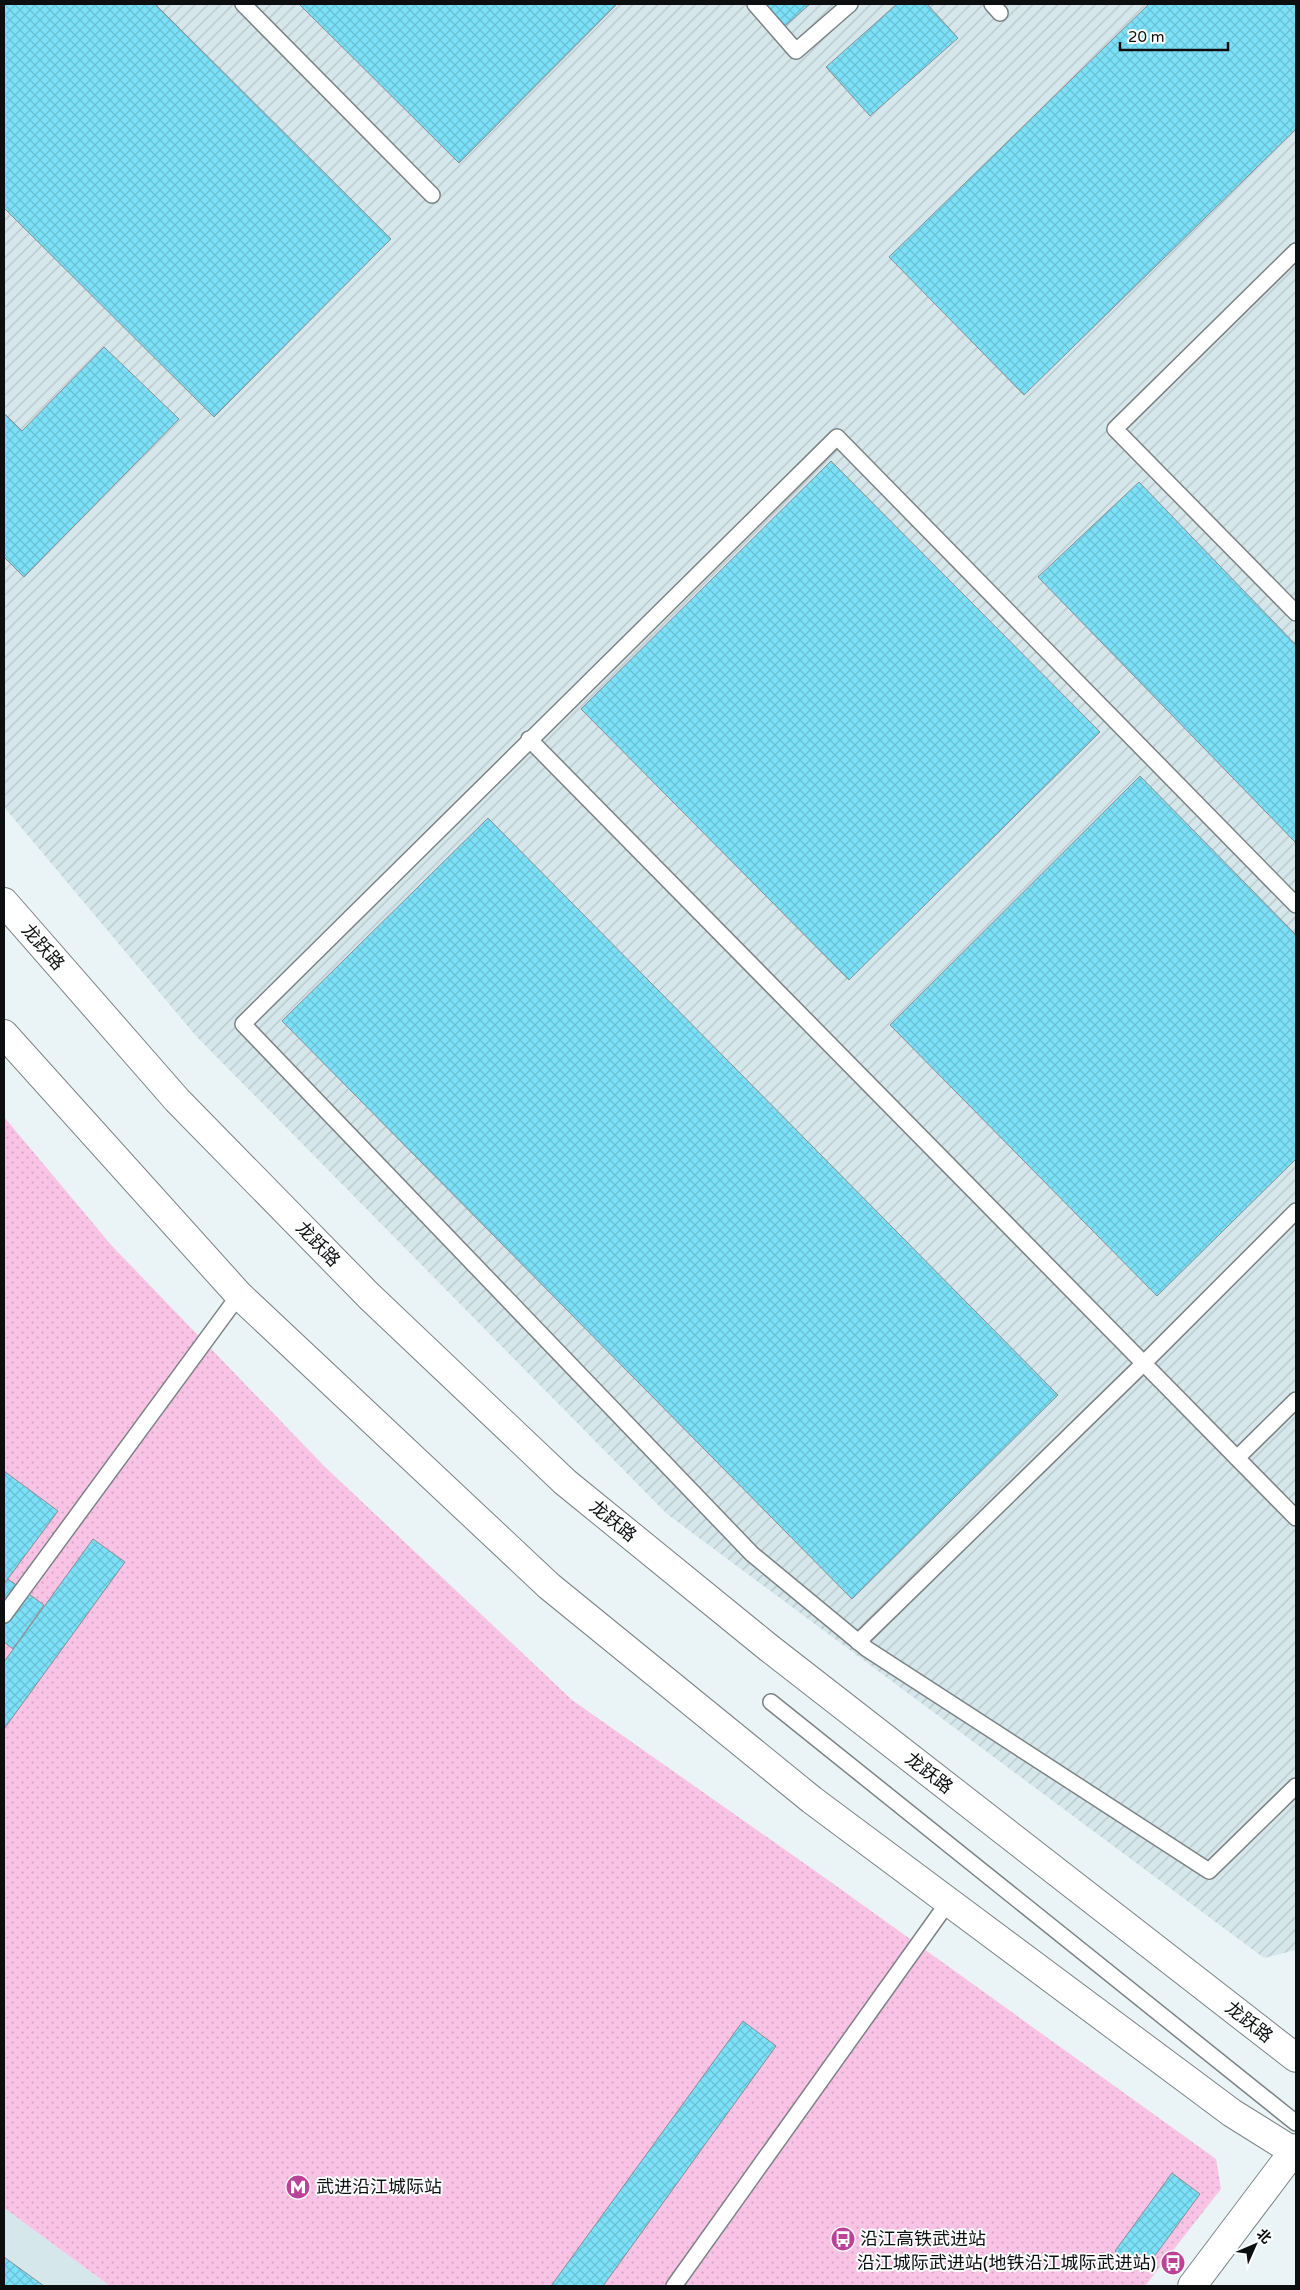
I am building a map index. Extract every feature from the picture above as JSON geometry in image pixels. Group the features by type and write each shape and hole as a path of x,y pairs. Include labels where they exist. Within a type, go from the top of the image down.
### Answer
{"street":[{"name":"龙跃路","path":"4,902 177,1100 369,1296 565,1482 769,1648 1296,2058"},
{"path":"4,1034 239,1295 549,1586 812,1800 1232,2113 1295,2151 1192,2286"}],"lane":[{"path":"243,4 432,194"},
{"path":"754,4 796,51 850,4"},
{"path":"1296,250 1115,429 1296,613"},
{"path":"1296,905 837,437 529,739 244,1024 752,1554 858,1642 1209,1871 1296,1786"},
{"path":"529,739 1296,1518"},
{"path":"858,1642 1143,1364 1296,1210"},
{"path":"4,1615 239,1295"},
{"path":"1237,1458 1296,1400"},
{"path":"771,1702 1296,2123"},
{"path":"674,2286 949,1901"}],"shaded area":[{"path":"4,4 1296,4 1296,1950 1264,1958 667,1514 196,1036 4,807"},
{"path":"4,1117 112,1246 324,1466 572,1700 828,1880 1216,2159 1221,2189 1145,2286 110,2286 4,2208"},
{"path":"4,2208 110,2286 4,2286"}],"building":[{"path":"4,4 155,4 391,239 214,417 4,208"},
{"path":"299,4 617,4 459,163"},
{"path":"765,4 810,4 785,26"},
{"path":"897,4 927,4 958,38 870,116 826,67"},
{"path":"1149,4 1296,4 1296,129 1024,395 889,257"},
{"path":"104,347 179,419 24,577 4,557 4,413 22,431"},
{"path":"831,461 1100,732 849,980 581,709"},
{"path":"1139,482 1296,645 1296,843 1038,577"},
{"path":"1140,776 1296,935 1296,1159 1157,1296 890,1025"},
{"path":"488,818 1058,1395 852,1599 282,1021"},
{"path":"4,1471 58,1511 4,1584"},
{"path":"93,1539 125,1562 4,1729 4,1662"},
{"path":"8,1579 44,1605 13,1649 4,1642 4,1584"},
{"path":"743,2021 776,2046 603,2286 551,2286"},
{"path":"1172,2173 1200,2194 1143,2272 1115,2251"},
{"path":"4,2257 44,2286 4,2286"}],"place":[{"name":"武进沿江城际站","path":"298,2187"},
{"name":"沿江高铁武进站","path":"843,2239"},
{"name":"沿江城际武进站(地铁沿江城际武进站)","path":"1173,2263"}]}
